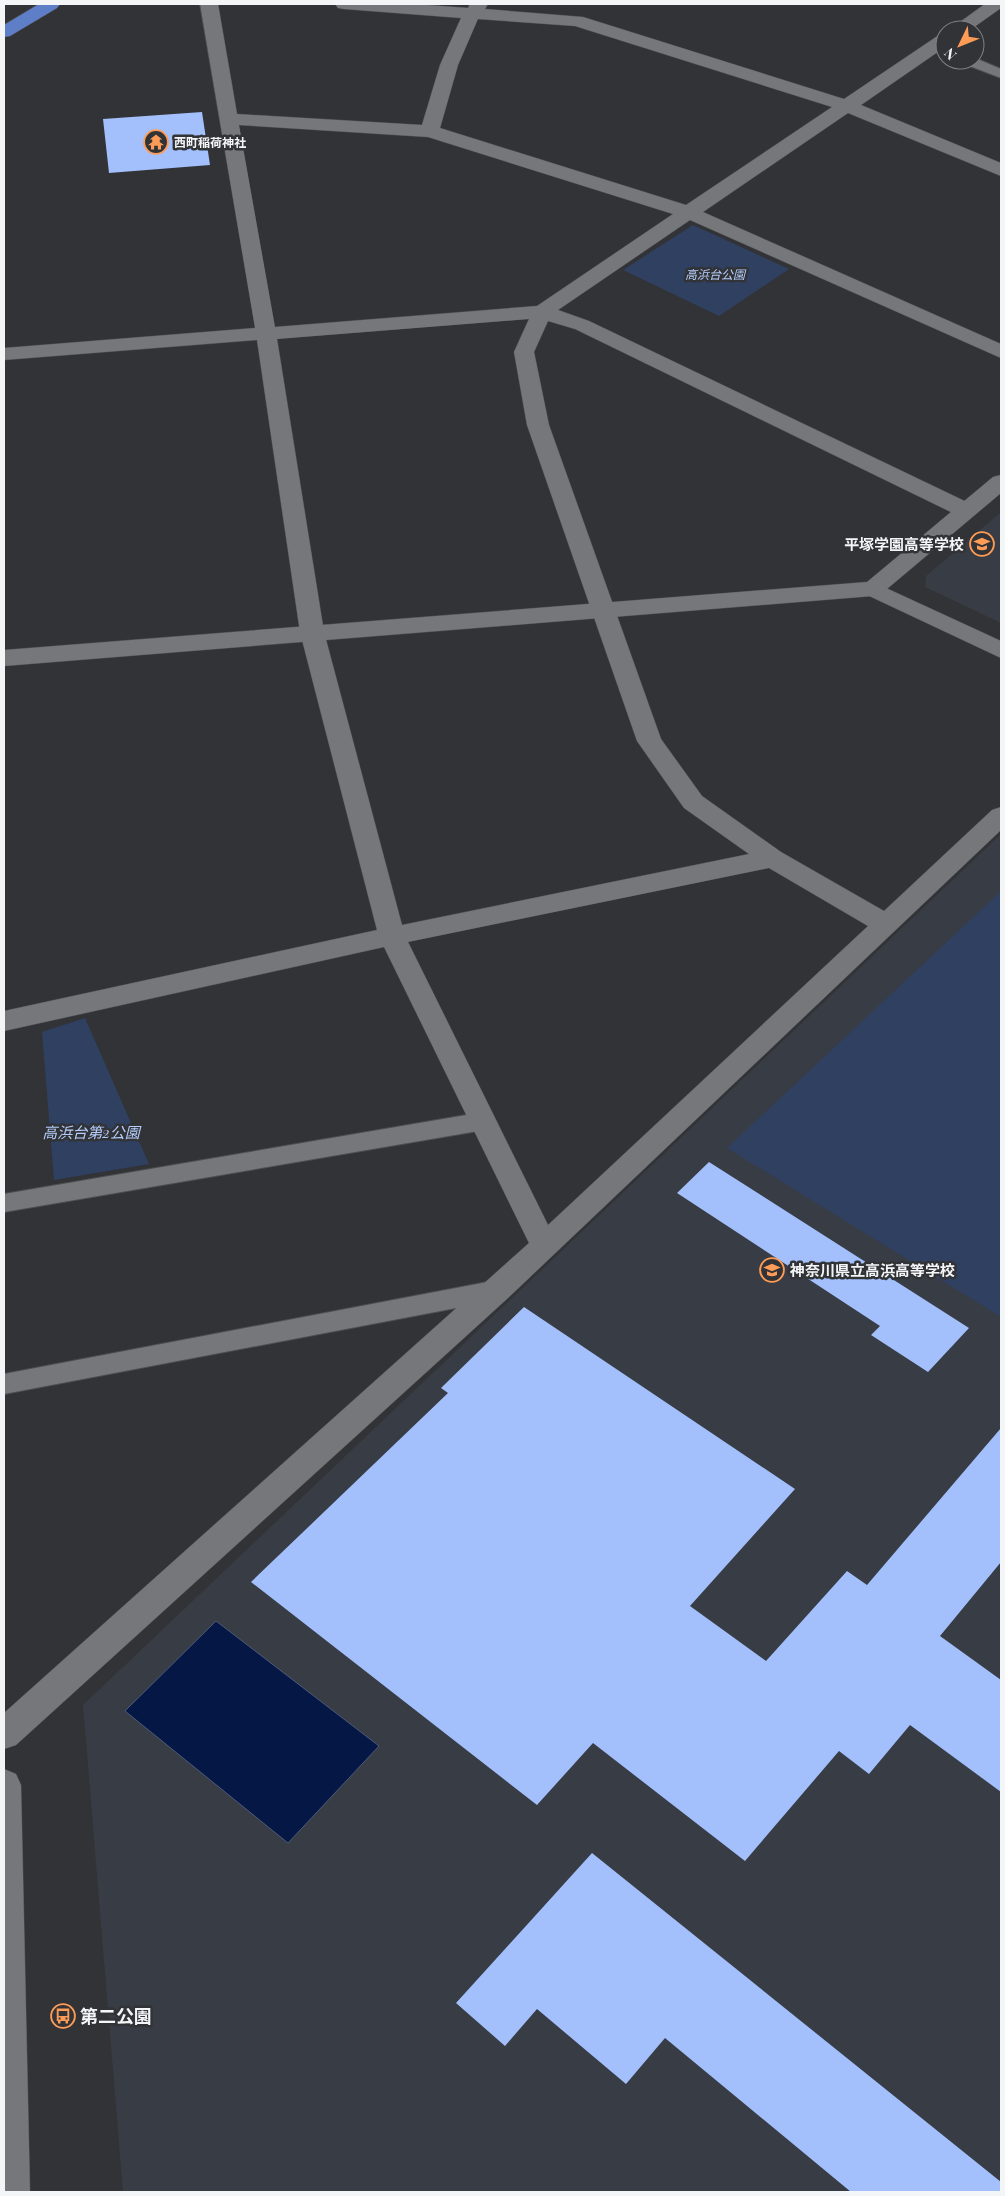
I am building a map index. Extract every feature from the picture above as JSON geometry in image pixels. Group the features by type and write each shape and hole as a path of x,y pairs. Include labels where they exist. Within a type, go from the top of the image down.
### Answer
{"highway":[{"path":"4,32 51,4"}],"street":[{"path":"209,4 266,334 312,632 392,936 544,1245"},
{"path":"344,4 475,8 577,21 848,106 1001,170"},
{"path":"965,4 994,10"},
{"path":"430,131 447,69 475,8"},
{"path":"976,20 994,10"},
{"path":"886,924 772,858 693,802 649,741 601,609 538,425 524,352 542,312 935,49"},
{"path":"229,119 430,131 690,213 1001,352"},
{"path":"4,354 542,312 582,325 965,510"},
{"path":"873,589 965,510 1001,482"},
{"path":"4,658 601,609 873,589 1001,650"},
{"path":"4,1734 498,1290 1001,816"},
{"path":"4,1021 392,936 772,858"},
{"path":"4,1785 11,2192"}],"lane":[{"path":"985,67 1001,74"},
{"path":"4,1203 484,1121"},
{"path":"4,1384 498,1290"}],"shaded area":[{"name":"平塚学園高等学校","path":"1001,512 1001,623 925,587 926,576"},
{"name":"神奈川県立高浜高等学校","path":"1001,834 1001,2192 123,2192 83,1705"},
{"path":"216,1621 379,1746 288,1843 125,1711"}],"green space":[{"name":"高浜台公園","path":"693,225 789,269 719,316 623,270"},
{"path":"1001,891 1001,1317 727,1148"},
{"name":"高浜台第2公園","path":"85,1018 149,1164 54,1180 42,1032"}],"building":[{"name":"西町稲荷神社","path":"202,112 210,165 109,173 103,119"},
{"path":"709,1162 969,1328 928,1372 871,1335 880,1326 677,1193"},
{"path":"524,1307 795,1489 690,1606 766,1661 847,1571 867,1585 1001,1428 1001,1562 940,1636 1001,1680 1001,1792 910,1725 869,1774 839,1751 745,1861 593,1743 537,1805 251,1582 448,1393 441,1388"},
{"path":"592,1853 1001,2182 1001,2192 851,2192 665,2038 626,2084 537,2009 505,2046 456,2003"}],"place":[{"name":"西町稲荷神社","path":"156,142"},
{"name":"平塚学園高等学校","path":"982,544"},
{"name":"神奈川県立高浜高等学校","path":"772,1270"},
{"name":"第二公園","path":"63,2016"}]}
